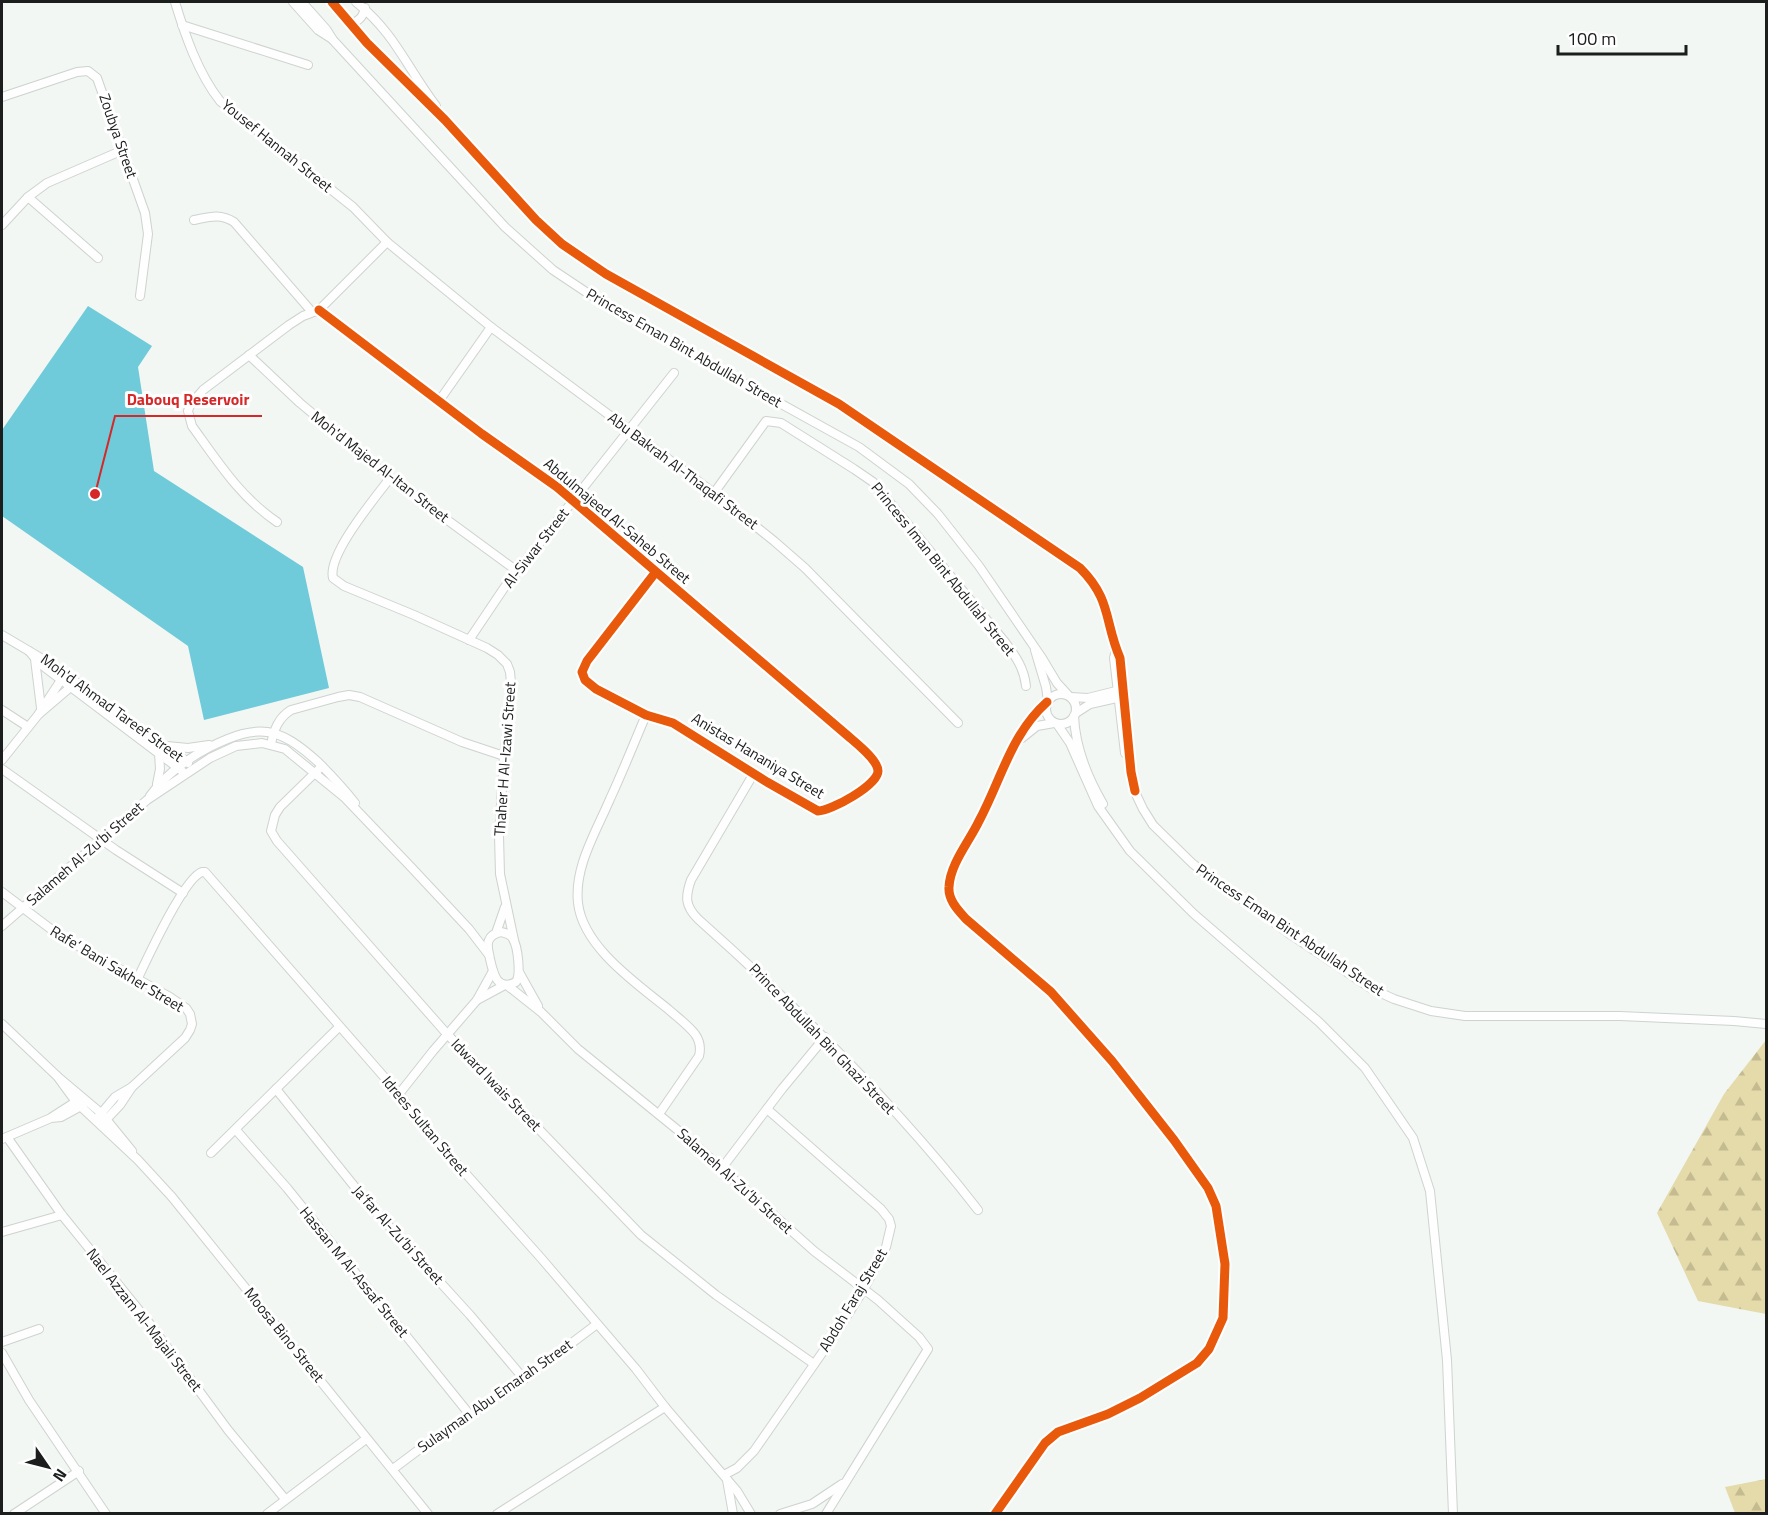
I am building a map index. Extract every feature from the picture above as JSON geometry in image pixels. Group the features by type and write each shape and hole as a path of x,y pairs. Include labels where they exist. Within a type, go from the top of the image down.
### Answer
{"street":[{"name":"Yousef Hannah Street","path":"175,2 204,78 220,101 353,207 387,242"},
{"name":"Princess Eman Bint Abdullah Street","path":"292,2 318,30 333,40"},
{"name":"Princess Eman Bint Abdullah Street","path":"302,2 333,40 505,227 553,270 691,354 859,447 909,484 938,514 979,566 1060,688 1070,696"},
{"path":"332,2 445,120"},
{"path":"356,2 365,8 393,39 445,120"},
{"path":"350,23 362,17 365,8"},
{"path":"182,25 308,65"},
{"path":"395,69 398,62 406,60"},
{"name":"Zoubya Street","path":"2,97 77,72 88,71 98,81 147,222 147,247 140,296"},
{"name":"Princess Eman Bint Abdullah Street","path":"445,120 536,220 584,260 839,404 1080,568 1098,588 1104,601 1116,650 1121,661 1121,693 1131,772 1135,791 1143,809 1154,825 1193,864 1287,932 1372,988 1394,999 1431,1011 1465,1016 1620,1016 1767,1024"},
{"path":"2,225 28,196 57,177 123,150"},
{"path":"28,196 98,258"},
{"name":"Abdulmajeed Al-Saheb Street","path":"194,220 215,216 226,217 234,222 315,311 573,501 831,721 872,759 878,773"},
{"path":"277,522 255,506 228,478 192,426 188,411 195,398 228,369 289,325 315,311 387,242"},
{"name":"Abu Bakrah Al-Thaqafi Street","path":"387,242 491,327 714,493 805,568 958,723"},
{"path":"439,401 491,327"},
{"name":"Moh'd Majed Al-Itan Street","path":"249,355 300,403 390,478 517,571"},
{"name":"Al-Siwar Street","path":"469,640 517,571 674,373"},
{"name":"Princess Iman Bint Abdullah Street","path":"714,493 766,421 781,423 836,457 867,477 885,497 1005,642 1020,664 1025,675 1026,686"},
{"name":"Thaher H Al-Izawi Street","path":"390,478 339,551 332,566 333,578 344,586 469,640 498,656 507,664 512,693 504,756 499,836 500,874 519,972"},
{"name":"Anistas Hananiya Street","path":"656,573 587,661 582,672 585,680 596,689 646,715 673,723 812,808 824,811 862,790 878,773"},
{"name":"Moh'd Ahmad Tareef Street","path":"2,637 43,657 63,677"},
{"name":"Princess Eman Bint Abdullah Street","path":"1035,649 1046,687 1047,702"},
{"name":"Moh'd Ahmad Tareef Street","path":"29,650 35,659 193,768"},
{"path":"35,659 39,711"},
{"path":"2,760 28,728 63,677"},
{"path":"39,711 74,684"},
{"name":"Moh'd Ahmad Tareef Street","path":"74,684 185,774"},
{"path":"995,1514 1046,1443 1058,1432 1108,1414 1197,1364 1209,1349 1223,1318 1225,1264 1216,1206 1198,1174 1174,1140 1081,1025 1051,993 966,919 956,908 949,895 948,887 955,865 981,819 1008,756 1027,724 1047,702 1059,693 1088,698 1121,693"},
{"path":"1008,756 1031,728 1042,723 1067,723 1090,704 1121,693"},
{"path":"489,955 469,929 367,820 316,773 285,749 271,744 273,732 291,710 349,695 372,702 462,742 504,756"},
{"path":"1070,696 1076,705 1077,740 1093,785 1137,856"},
{"path":"1047,702 1047,716 1056,723 1070,743 1098,806 1128,848 1175,896 1319,1022 1365,1068 1413,1138 1430,1191 1447,1360 1452,1514"},
{"path":"2,710 28,728"},
{"path":"646,715 587,851 579,879 578,904 587,930 604,954 680,1019 699,1042 699,1056 659,1114"},
{"name":"Salameh Al-Zu‘bi Street","path":"147,800 178,767 219,743 251,732 273,732"},
{"path":"273,732 294,742 322,766 352,799 367,820"},
{"path":"162,745 188,748 219,743"},
{"name":"Salameh Al-Zu‘bi Street","path":"2,926 147,800 193,768 236,746 254,743 271,744"},
{"path":"156,788 160,769 159,753"},
{"name":"Idward Iwais Street","path":"322,766 275,815 272,824 273,835 447,1034 641,1235 716,1295 814,1364"},
{"path":"2,769 100,839 183,893"},
{"name":"Prince Abdullah Bin Ghazi Street","path":"754,773 691,880 687,891 687,906 698,919 789,1000 825,1037 928,1149 978,1210"},
{"name":"Idrees Sultan Street","path":"137,980 183,893 198,873 209,875 399,1094 424,1128 597,1324 726,1478 743,1499 751,1514"},
{"name":"Rafe‘ Bani Sakher Street","path":"2,892 60,936 170,997 186,1008 190,1014 192,1024 185,1038 101,1119"},
{"path":"489,955 488,943 495,934 506,906"},
{"path":"469,929 483,934 507,933 514,940"},
{"name":"Salameh Al-Zu‘bi Street","path":"489,955 496,980 542,1012 578,1049 659,1114 814,1251 864,1289 920,1337 928,1349 843,1484"},
{"path":"399,1094 477,999 493,971"},
{"path":"477,999 516,982 519,972"},
{"name":"Salameh Al-Zu‘bi Street","path":"519,972 542,1012"},
{"name":"Moosa Bino Street","path":"2,1024 101,1119 172,1197 428,1514"},
{"path":"211,1154 339,1027"},
{"path":"722,1168 825,1037"},
{"name":"Ja‘far Al-Zu‘bi Street","path":"276,1089 367,1202 441,1282 524,1379"},
{"path":"4,1138 82,1102"},
{"name":"Abdoh Faraj Street","path":"726,1478 754,1451 814,1364 864,1289 891,1234 889,1219 881,1209 767,1109"},
{"name":"Hassan M Al-Assaf Street","path":"236,1130 286,1188 470,1415"},
{"name":"Nael Azzam Al-Majali Street","path":"4,1138 62,1215 142,1314 228,1430 285,1499"},
{"path":"2,1232 62,1215"},
{"name":"Sulayman Abu Emarah Street","path":"393,1469 524,1379 597,1324"},
{"path":"2,1342 39,1329"},
{"path":"2,1353 29,1400 106,1514"},
{"path":"497,1514 665,1407"},
{"path":"267,1514 366,1439"},
{"path":"14,1514 79,1471"},
{"path":"726,1478 733,1514"},
{"path":"780,1514 812,1504 843,1484"},
{"path":"826,1514 843,1484"}],"green space":[{"path":"1766,1040 1766,1314 1698,1301 1657,1213 1724,1094"},
{"path":"1766,1479 1766,1513 1735,1513 1725,1487"}],"water":[{"path":"88,306 152,346 138,367 154,471 303,567 329,688 204,720 188,646 2,516 2,430"}],"cycle path":[{"path":"332,2 367,43 445,120 536,220 562,244 606,274 839,404 1080,568 1098,590 1120,658 1131,772 1135,791"},
{"path":"319,310 482,434 557,487 856,743 871,757 877,767 876,777 862,790 843,802 818,811 673,723 646,715 596,689 585,680 582,672 587,661 655,573"},
{"path":"995,1514 1045,1443 1058,1432 1108,1414 1140,1398 1197,1363 1209,1349 1223,1318 1225,1264 1216,1206 1208,1188 1174,1140 1112,1061 1051,992 966,919 950,896 950,878 953,870 987,805 1015,743 1024,728 1047,702"}],"place":[{"name":"Dabouq Reservoir","path":"95,494"}]}
